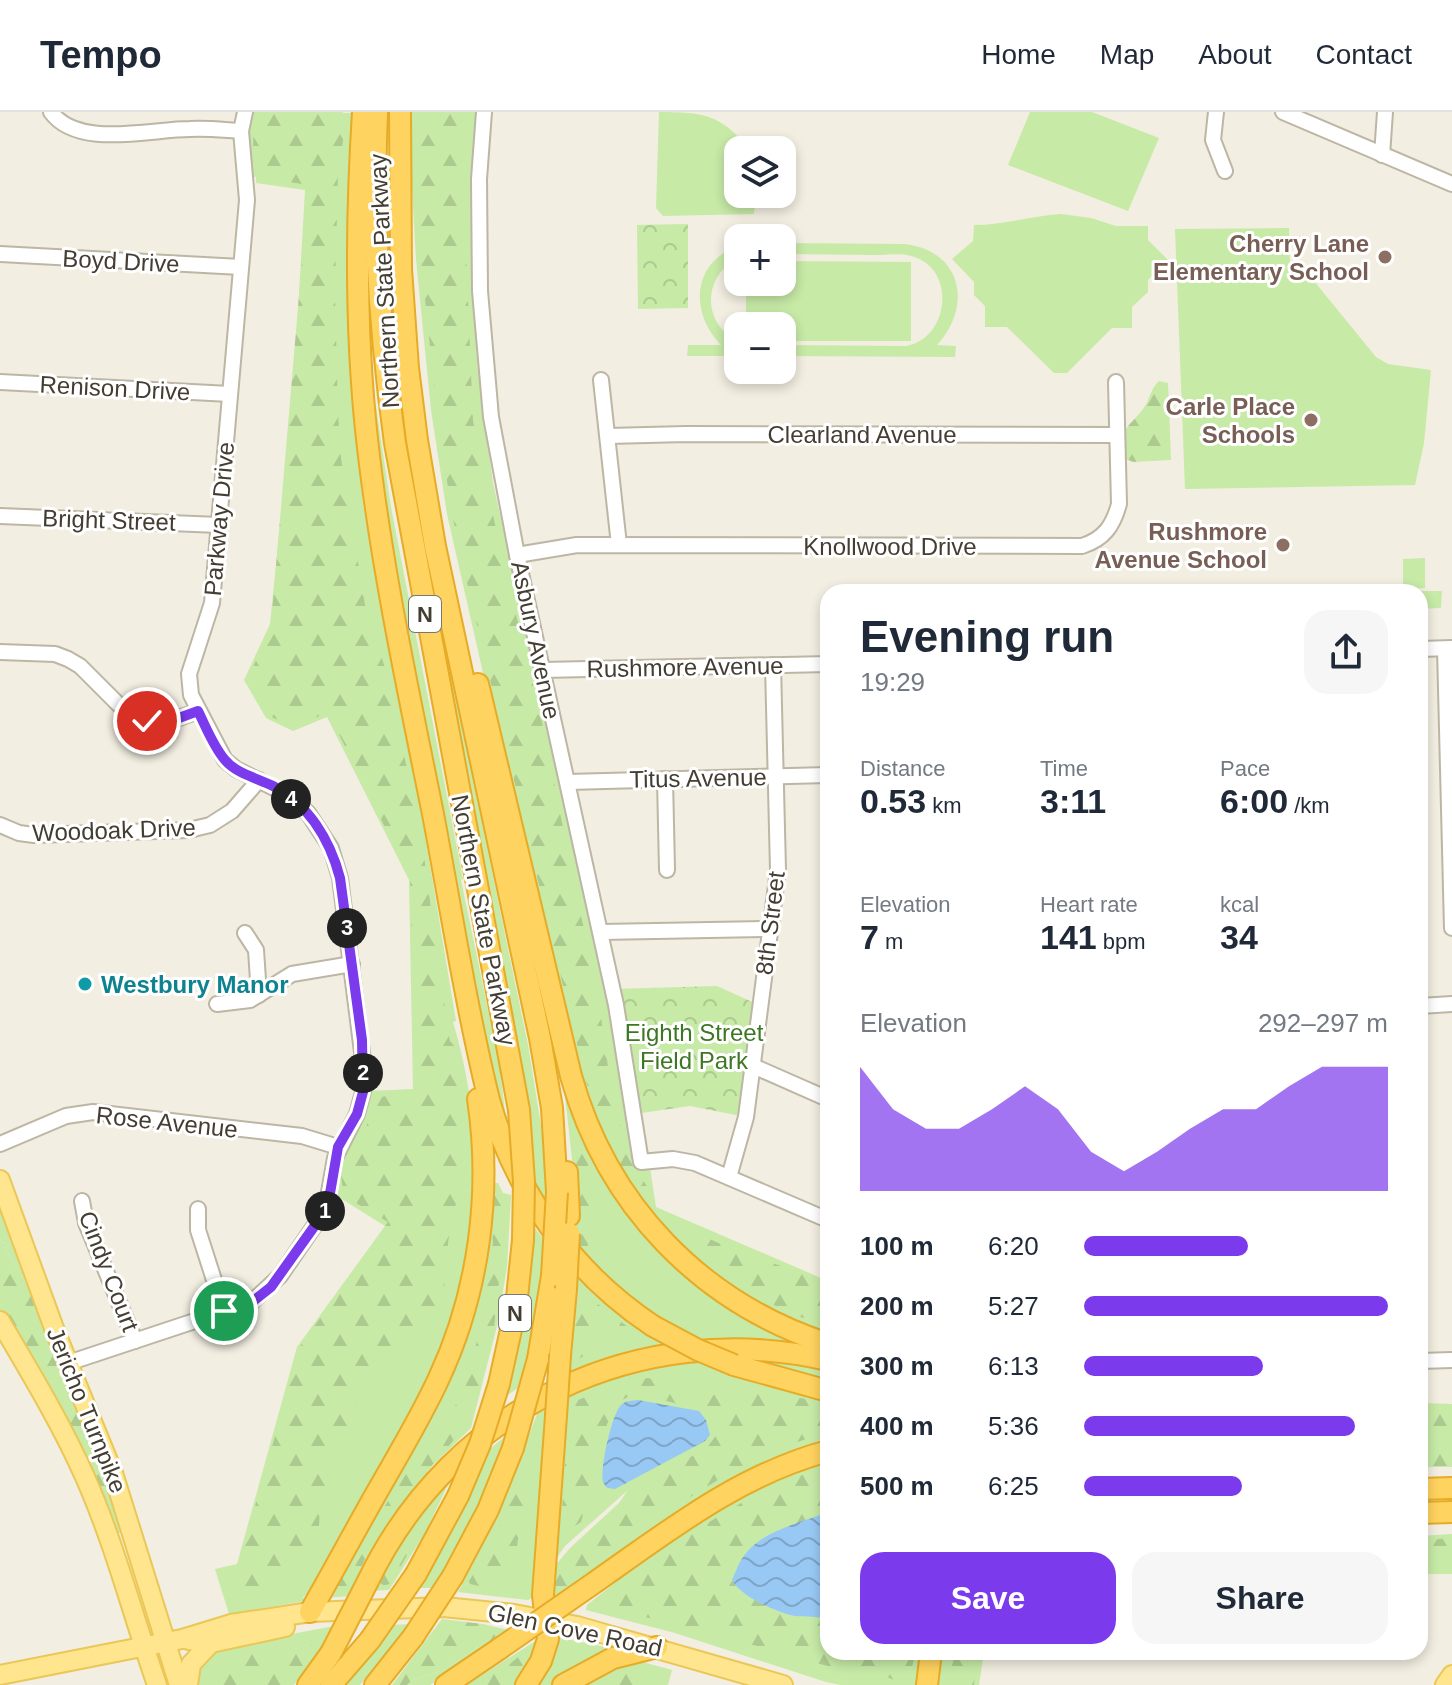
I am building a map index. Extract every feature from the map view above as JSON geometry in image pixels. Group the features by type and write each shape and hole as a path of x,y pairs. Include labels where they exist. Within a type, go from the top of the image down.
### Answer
{"highway":[{"path":"363,112 357,259 367,436 387,577 484,1081 494,1118 535,1203 575,1260 609,1293 653,1326 698,1350 734,1365 820,1389"},
{"name":"Northern State Parkway","path":"331,1685 370,1640 416,1574 458,1496 480,1444 499,1384 516,1307 523,1240 524,1182 519,1110 395,443 379,279 377,112"},
{"name":"Northern State Parkway","path":"375,1685 413,1637 453,1576 484,1518 513,1448 559,1282 552,1108 540,1038 435,546 417,440 401,269 400,112"},
{"path":"417,440 439,506 571,1076 592,1137 632,1206 681,1261 745,1308 820,1341"},
{"path":"310,1612 439,1378 458,1330 473,1272 483,1197 483,1150 475,1080 454,971 451,909"},
{"path":"526,1685 544,1653 548,1639 543,1595 560,1355 559,1282 569,1216 567,1174 552,1108"},
{"path":"308,1685 331,1653 400,1524 444,1471 497,1425 553,1391 624,1364 679,1352 752,1349 820,1359"},
{"path":"446,1685 732,1489 781,1466 820,1454"},
{"path":"1428,1489 1452,1488"},
{"path":"1428,1513 1452,1512"},
{"path":"563,1685 613,1658 657,1647"},
{"path":"927,1685 930,1660"}],"main road":[{"name":"Jericho Turnpike","path":"0,1180 174,1641 179,1685"},
{"name":"Jericho Turnpike","path":"0,1321 54,1413 84,1474 109,1537 157,1685"},
{"name":"Glen Cove Road","path":"0,1675 174,1641 220,1626 310,1612 466,1608 546,1619 657,1647 783,1685"},
{"name":"Glen Cove Road","path":"174,1641 211,1643 361,1611"},
{"path":"188,1685 191,1664 211,1643"},
{"path":"1445,1685 1452,1675"}],"street":[{"path":"51,112 62,124 79,132 241,131"},
{"name":"Parkway Drive","path":"68,1363 252,1302 271,1287 321,1217 329,1199 338,1147 357,1114 363,1092 362,1040 340,878 331,848 308,813 284,793 236,769 225,760 191,695 189,674 212,603 247,200 241,131 245,112"},
{"name":"Asbury Avenue","path":"484,112 479,179 480,291 491,417 517,555 616,1005 641,1162 665,1159 688,1161 729,1177"},
{"path":"1216,112 1215,150 1225,171"},
{"path":"1283,112 1452,184"},
{"path":"1382,155 1385,112"},
{"name":"Boyd Drive","path":"0,254 241,267"},
{"path":"601,380 619,545"},
{"name":"Renison Drive","path":"0,382 230,394"},
{"name":"Knollwood Drive","path":"517,555 567,546 619,545 1082,546 1102,536 1115,519 1119,504 1116,382"},
{"name":"Clearland Avenue","path":"608,436 1117,435"},
{"name":"Bright Street","path":"0,516 219,525"},
{"path":"1428,649 1448,648 1452,928"},
{"path":"0,652 55,654 68,659 80,666 118,704 147,721 168,722 198,711"},
{"name":"Rushmore Avenue","path":"542,670 820,664"},
{"name":"8th Street","path":"729,1177 743,1133 778,870 773,665"},
{"name":"Titus Avenue","path":"568,782 820,775"},
{"path":"665,779 667,870"},
{"name":"Woodoak Drive","path":"0,825 34,835 189,830 221,820 259,780"},
{"path":"601,932 770,929"},
{"path":"245,933 256,950 259,995"},
{"path":"217,1004 250,1000 292,974 352,964"},
{"path":"1428,1006 1452,1004"},
{"path":"753,1066 820,1095"},
{"name":"Rose Avenue","path":"0,1144 66,1116 93,1112 302,1136 338,1147"},
{"path":"729,1177 820,1217"},
{"name":"Cindy Court","path":"82,1201 86,1223 135,1341"},
{"path":"198,1209 198,1230 224,1311"},
{"path":"1428,1361 1452,1360"}],"green space":[{"path":"251,112 353,113 348,236 349,343 363,505 416,781 456,1021 453,1022 470,1102 476,1185 467,1269 444,1349 382,1474 311,1595 309,1593 303,1597 305,1601 229,1614 215,1569 237,1564 297,1347 385,1226 337,1196 337,1170 368,1091 413,1089 409,880 327,717 293,731 266,718 244,680 270,624 293,398 305,190 256,183 256,177 251,177 248,125"},
{"path":"257,112 343,112 335,293 341,458 365,605 385,668 421,833 445,997 444,1013 450,1041 455,1047 464,1144 463,1169 448,1243 444,1289 434,1322 420,1340 362,1388 325,1488 320,1508 318,1543 291,1578 270,1593 225,1594 219,1577 238,1566 301,1345 388,1222 344,1196 341,1176 367,1125 374,1098 412,1092 417,1084 410,878 330,716 326,713 295,727 269,716 248,679 271,625 308,190 302,184 262,178 258,172 253,137"},
{"path":"385,112 389,112 390,281 398,388 414,496 528,1045 542,1132 546,1201 533,1183 524,1078 412,497 396,387 387,282 383,160"},
{"path":"412,112 477,112 472,176 472,259 477,363 493,483 609,1004 640,1167 650,1168 656,1207 820,1278 820,1333 782,1321 712,1278 642,1208 589,1112 532,889 447,514 431,410 416,259 410,152"},
{"path":"419,112 465,112 462,155 473,421 593,961 610,1081 626,1153 648,1188 654,1210 667,1219 725,1246 820,1280 820,1322 796,1316 768,1302 697,1255 662,1226 636,1192 603,1133 585,1078 457,541 440,439 416,216"},
{"path":"659,112 710,118 737,136 724,136 724,208 755,208 754,214 663,216 656,208"},
{"path":"1030,112 1092,112 1159,138 1128,211 1008,165"},
{"path":"1061,214 1091,218 1116,226 1148,226 1148,240 1168,260 1148,280 1148,292 1132,307 1132,328 1112,328 1067,373 1054,373 1007,327 985,327 985,306 974,295 974,282 952,259 973,241 974,225"},
{"path":"688,224 688,308 638,309 637,225"},
{"path":"1289,228 1290,266 1305,270 1376,357 1388,364 1431,370 1424,443 1415,485 1185,489 1175,229"},
{"path":"796,243 903,244 923,248 938,256 956,281 958,297 949,329 937,345 956,346 955,357 796,356 796,345 906,346 920,341 931,332 942,306 942,291 930,266 912,256 796,254"},
{"path":"723,254 724,268 713,287 711,300 717,323 724,331 724,356 687,356 688,345 721,345 704,318 700,290 711,264"},
{"path":"796,261 911,262 911,341 796,341 796,312 746,312 746,296 796,296"},
{"path":"1159,381 1168,383 1171,460 1133,462 1126,459 1124,434"},
{"path":"370,407 376,407 391,507 461,880 499,1063 508,1136 501,1119 403,638"},
{"path":"1425,558 1425,584 1403,584 1403,559"},
{"path":"1428,591 1442,591 1441,608 1428,609"},
{"name":"Eighth Street Field Park","path":"717,986 759,1005 746,1117 690,1106 634,1114 612,989"},
{"path":"563,1078 668,1257 707,1292 796,1342 695,1341 643,1311 575,1249 574,1177"},
{"path":"571,1113 575,1115 592,1179 596,1227 587,1248 578,1248 577,1241 579,1190"},
{"path":"0,1180 55,1331 0,1239"},
{"path":"487,1183 498,1183 503,1193 511,1195 507,1267 497,1326 471,1428 433,1465 402,1503 378,1538 350,1596 325,1598 432,1401"},
{"path":"496,1194 508,1196 493,1338 479,1392 453,1441 406,1495 375,1538 349,1588 339,1592 337,1583 350,1555 364,1543 400,1480 440,1435 466,1385 475,1351 493,1243 490,1215 491,1201"},
{"path":"533,1226 545,1241 534,1325 521,1386 506,1396 525,1316"},
{"path":"0,1239 55,1331 132,1528 109,1537 0,1321"},
{"path":"574,1274 608,1306 666,1344 601,1359 566,1374"},
{"path":"578,1289 632,1330 630,1336 622,1340 603,1331 595,1332 589,1351 573,1362 570,1358 575,1292"},
{"path":"748,1357 820,1368 820,1381 723,1371 757,1384 820,1399 820,1443 769,1459 712,1489 556,1599 551,1598 549,1573 570,1548 619,1503 628,1490 565,1546 554,1562 565,1393 661,1363"},
{"path":"766,1364 793,1364 820,1369 820,1378"},
{"path":"648,1378 715,1395 743,1388 820,1402 820,1436 784,1448 714,1482 563,1592 555,1586 555,1574 636,1485 706,1449 720,1430 711,1412 642,1395 620,1401 607,1424 581,1522 569,1530 561,1524 569,1409 573,1402 627,1380"},
{"path":"1428,1403 1452,1404 1452,1467 1428,1467"},
{"path":"552,1406 537,1595 528,1600 458,1592 500,1512 537,1414"},
{"path":"506,1436 445,1570 434,1588 418,1588 454,1529 488,1450"},
{"path":"820,1463 820,1660 924,1660 921,1685 841,1685 826,1682 675,1633 586,1610 587,1605 700,1519 761,1484"},
{"path":"820,1469 820,1517 736,1573 732,1580 760,1603 795,1616 820,1618 820,1660 914,1660 910,1674 897,1681 866,1669 831,1667 615,1610 610,1605 609,1596 615,1588 694,1531 770,1486"},
{"path":"455,1470 425,1533 389,1590 370,1591 379,1574"},
{"path":"522,1478 528,1480 532,1487 528,1520 518,1539 515,1561 506,1580 483,1587 470,1584 495,1539"},
{"path":"428,1506 431,1507 429,1513 404,1560 389,1584 383,1585 379,1582 382,1572"},
{"path":"1452,1534 1452,1574 1428,1574 1428,1536"},
{"path":"1452,1537 1452,1569 1428,1569 1428,1541"},
{"path":"442,1619 512,1631 494,1643 487,1641 444,1670 412,1680 407,1685 392,1685"},
{"path":"410,1624 360,1685 345,1685 393,1625"},
{"path":"334,1626 323,1647 294,1685 192,1685 195,1670 214,1649"},
{"path":"557,1637 612,1650 604,1651 605,1655 551,1685 533,1685"},
{"path":"537,1640 541,1641 516,1685 466,1685"},
{"path":"487,1641 494,1643 430,1685 407,1685 412,1680 444,1670"},
{"path":"311,1645 315,1648 307,1663 286,1685 201,1685 207,1674 232,1658 283,1646"},
{"path":"534,1647 529,1663 510,1685 472,1685 505,1668"},
{"path":"631,1659 672,1670 668,1685 572,1685"},
{"path":"936,1660 983,1660 979,1685 933,1685"},
{"path":"954,1660 977,1660 974,1685 956,1685 949,1676"},
{"path":"618,1667 643,1670 663,1685 584,1685"}],"water":[{"path":"638,1400 699,1411 706,1420 710,1435 705,1441 615,1489 609,1488 604,1484 603,1469 614,1419 623,1403"},
{"path":"820,1515 820,1618 778,1611 751,1598 732,1580 747,1551 779,1530"}],"place":[{"name":"Cherry Lane Elementary School","path":"1385,257"},
{"name":"Carle Place Schools","path":"1311,420"},
{"name":"Rushmore Avenue School","path":"1283,545"},
{"name":"Westbury Manor","path":"85,984"}],"route":[{"path":"147,721 168,722 198,711 225,760 236,769 284,793 308,813 323,833 340,878 362,1040 363,1092 350,1131 338,1147 326,1209 271,1287 252,1302 224,1311"}]}
